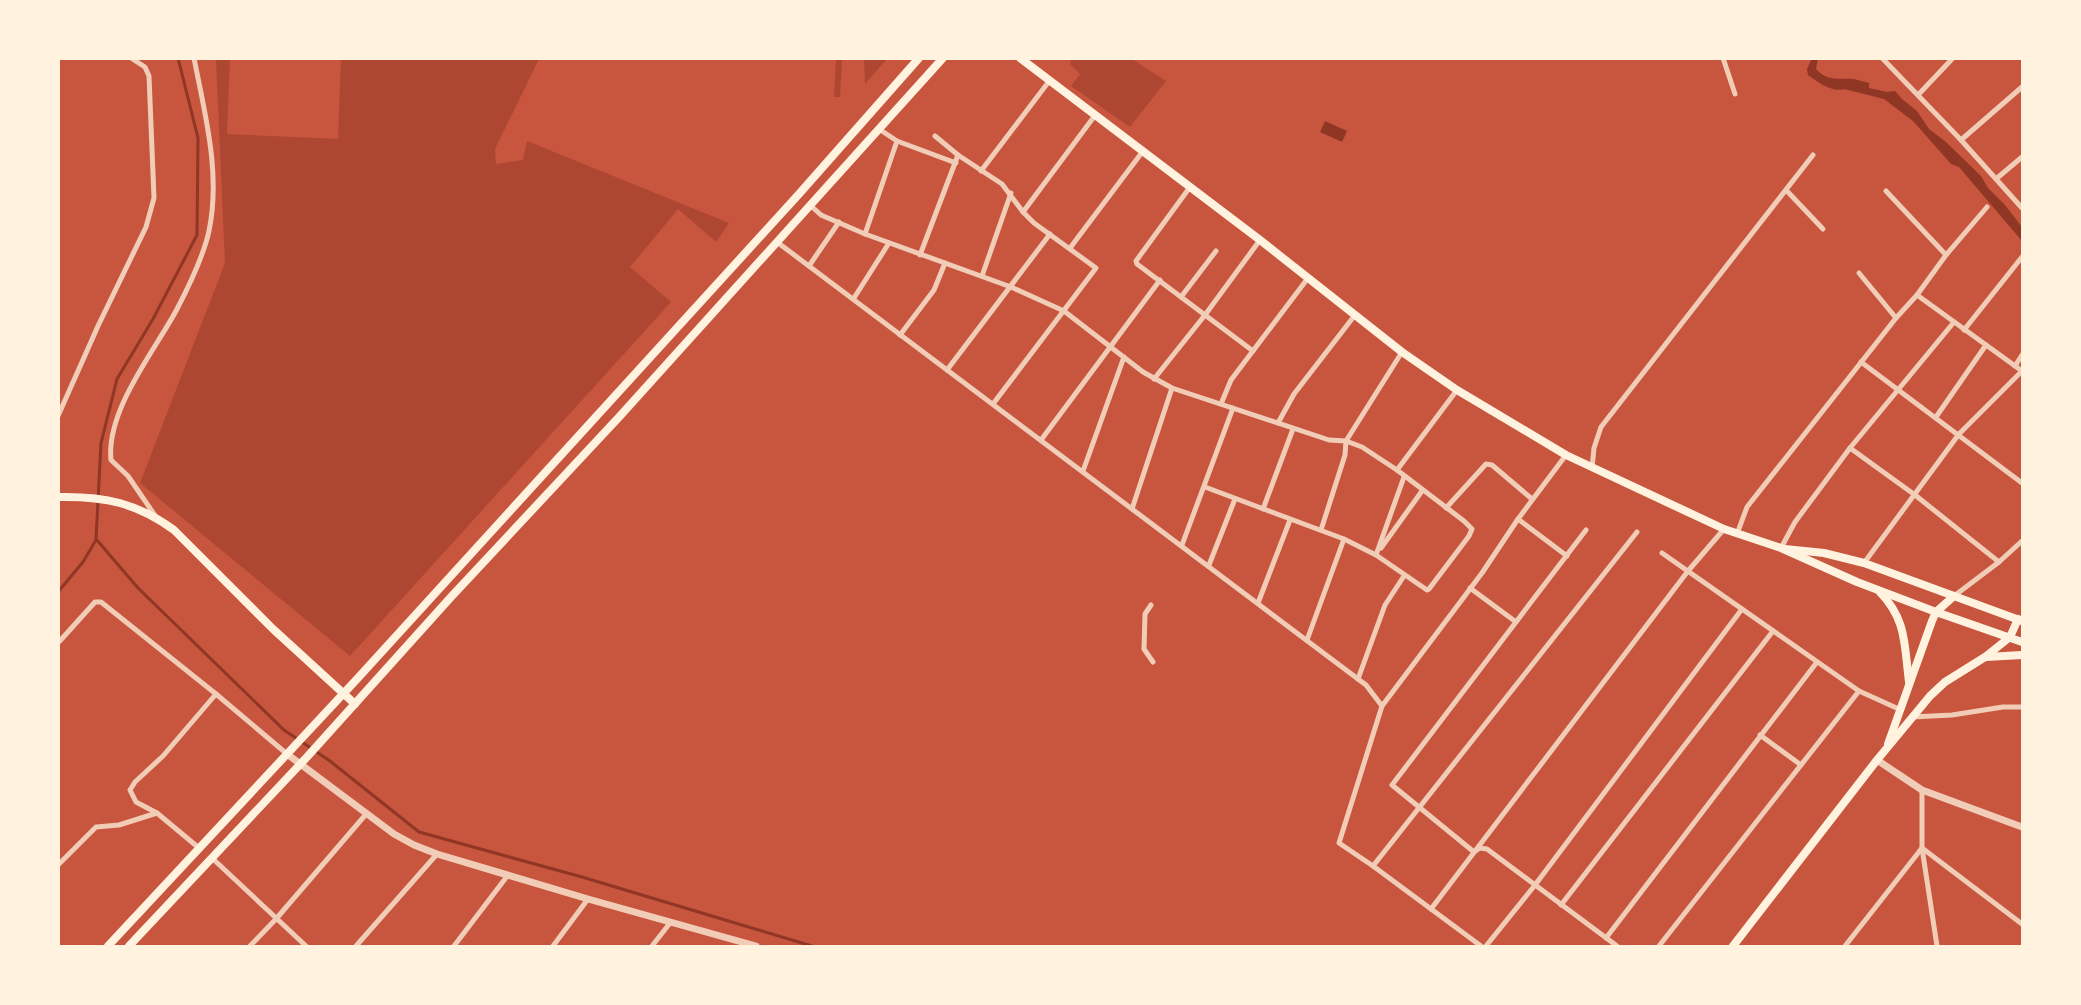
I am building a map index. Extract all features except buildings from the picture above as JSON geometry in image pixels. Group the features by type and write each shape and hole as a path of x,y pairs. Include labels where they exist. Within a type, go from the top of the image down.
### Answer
{"highway":[{"path":"108,946 344,693 799,194 919,58"},
{"path":"129,946 307,757 450,597 612,425 943,58"}],"main road":[{"path":"1020,58 1260,240 1402,352 1458,390 1566,455 1724,529 1781,548 1857,582 2022,642"},
{"path":"58,497 87,498 119,503 138,508 156,517 174,530 273,629 355,704"},
{"path":"1733,946 1877,760 1930,696 1945,682 1985,657 2010,637 2020,620 1864,563 1824,553 1781,548"},
{"path":"1876,587 1898,614 1902,627 1910,687"},
{"path":"1885,751 1936,612 1954,596"},
{"path":"1985,657 2022,655"}],"street":[{"path":"58,416 151,213 154,198 149,76 145,67 131,58"},
{"path":"156,517 128,476 111,460 110,444 133,381 176,310 193,276 209,232 214,189 210,137 194,58"},
{"path":"1723,58 1735,94"},
{"path":"1882,58 1961,140 2022,208"},
{"path":"1918,95 1953,58"},
{"path":"981,171 1050,80"},
{"path":"1961,140 2022,87"},
{"path":"1023,212 1096,114"},
{"path":"879,129 897,141 956,163"},
{"path":"935,136 958,155 1002,184 1034,223 1096,268 993,404"},
{"path":"865,234 897,141"},
{"path":"1070,248 1143,151"},
{"path":"920,255 958,155"},
{"path":"1592,468 1594,448 1601,427 1813,155"},
{"path":"1996,179 2022,157"},
{"path":"1190,187 1137,257 1137,264 1253,351"},
{"path":"1786,190 1824,229"},
{"path":"1886,191 1946,255"},
{"path":"982,276 1011,193"},
{"path":"810,206 821,214 865,234 1011,287 1064,311 1154,379 1172,388 1293,429 1362,447 1397,470 1471,527 1469,536 1430,589 1424,589 1376,555 1344,539 1205,487"},
{"path":"1737,534 1747,507 1896,318 1917,295 1946,255 1987,207"},
{"path":"808,266 839,222"},
{"path":"947,370 1050,234"},
{"path":"1154,379 1260,240"},
{"path":"777,242 1366,685 1382,706"},
{"path":"854,298 889,243"},
{"path":"1181,297 1216,250"},
{"path":"1964,330 2022,257"},
{"path":"900,335 934,290 945,263"},
{"path":"1859,273 1896,318"},
{"path":"1221,404 1231,380 1308,278"},
{"path":"1041,440 1160,280"},
{"path":"1864,563 1959,435 2022,371 1917,295"},
{"path":"1278,423 1294,394 1355,315"},
{"path":"1781,548 1795,522 1850,448 1954,322"},
{"path":"1936,417 1986,345"},
{"path":"1321,530 1343,462 1346,441 1402,352"},
{"path":"2015,366 2022,355"},
{"path":"1083,471 1124,357"},
{"path":"1861,362 2022,483"},
{"path":"1132,509 1172,388"},
{"path":"1397,470 1458,390"},
{"path":"1182,545 1233,408"},
{"path":"1263,509 1293,429"},
{"path":"1850,448 1915,495 1999,562"},
{"path":"1481,946 1339,843 1382,706 1566,455"},
{"path":"1446,508 1486,464 1492,465 1532,500"},
{"path":"1376,555 1404,477"},
{"path":"1376,555 1422,490"},
{"path":"1209,565 1235,499"},
{"path":"1518,519 1567,556"},
{"path":"1258,603 1290,520"},
{"path":"1431,909 1688,571 1724,529"},
{"path":"1474,852 1392,787 1392,783 1586,530"},
{"path":"1373,866 1636,532"},
{"path":"1307,640 1344,539"},
{"path":"1954,596 1999,562 2022,541"},
{"path":"1662,553 1859,691 1901,710"},
{"path":"1358,679 1384,605 1404,576"},
{"path":"1470,588 1516,622"},
{"path":"58,643 95,602 100,602 216,694 299,764 394,834 414,845 588,899 754,946"},
{"path":"1151,605 1145,614 1144,649 1153,662"},
{"path":"1486,946 1535,885 1742,609"},
{"path":"1561,904 1773,631"},
{"path":"1606,938 1817,662"},
{"path":"1659,946 1859,691"},
{"path":"199,848 157,813 136,802 130,790 135,782 163,756 216,694"},
{"path":"1912,717 2022,707"},
{"path":"1760,735 1801,765"},
{"path":"1877,760 1922,790 2022,827"},
{"path":"1922,790 1922,848 1937,946"},
{"path":"58,866 96,827 119,825 157,813"},
{"path":"250,946 367,813"},
{"path":"1474,852 1480,848 1487,849 1617,946"},
{"path":"1922,848 2022,924"},
{"path":"1845,946 1922,848"},
{"path":"356,946 437,854"},
{"path":"212,858 306,946"},
{"path":"454,946 508,875"},
{"path":"553,946 588,899"},
{"path":"652,946 670,923"}],"shaded area":[{"path":"1812,58 1818,59 1816,69 1825,76 1854,79 1869,83 1869,88 1887,92 1895,91 1917,111 1929,129 1981,176 1988,188 2022,227 2022,241 1959,167 1951,164 1913,121 1884,99 1820,84 1808,75 1807,69"},
{"path":"216,59 230,59 227,134 338,139 341,59 539,59 495,149 496,164 523,160 527,141 729,223 716,242 678,209 630,267 671,302 350,656 140,483 225,263"},
{"path":"836,59 842,59 840,97 834,97"},
{"path":"864,59 887,59 865,84"},
{"path":"1071,59 1132,59 1166,81 1130,127 1071,86 1080,74 1070,64"},
{"path":"1325,121 1347,131 1342,142 1320,132"}],"waterway":[{"path":"178,58 198,138 197,235 153,319 117,379 101,443 96,539 138,588 284,730 330,761 419,832 582,877 812,946"},
{"path":"58,592 83,562 96,540"}]}
